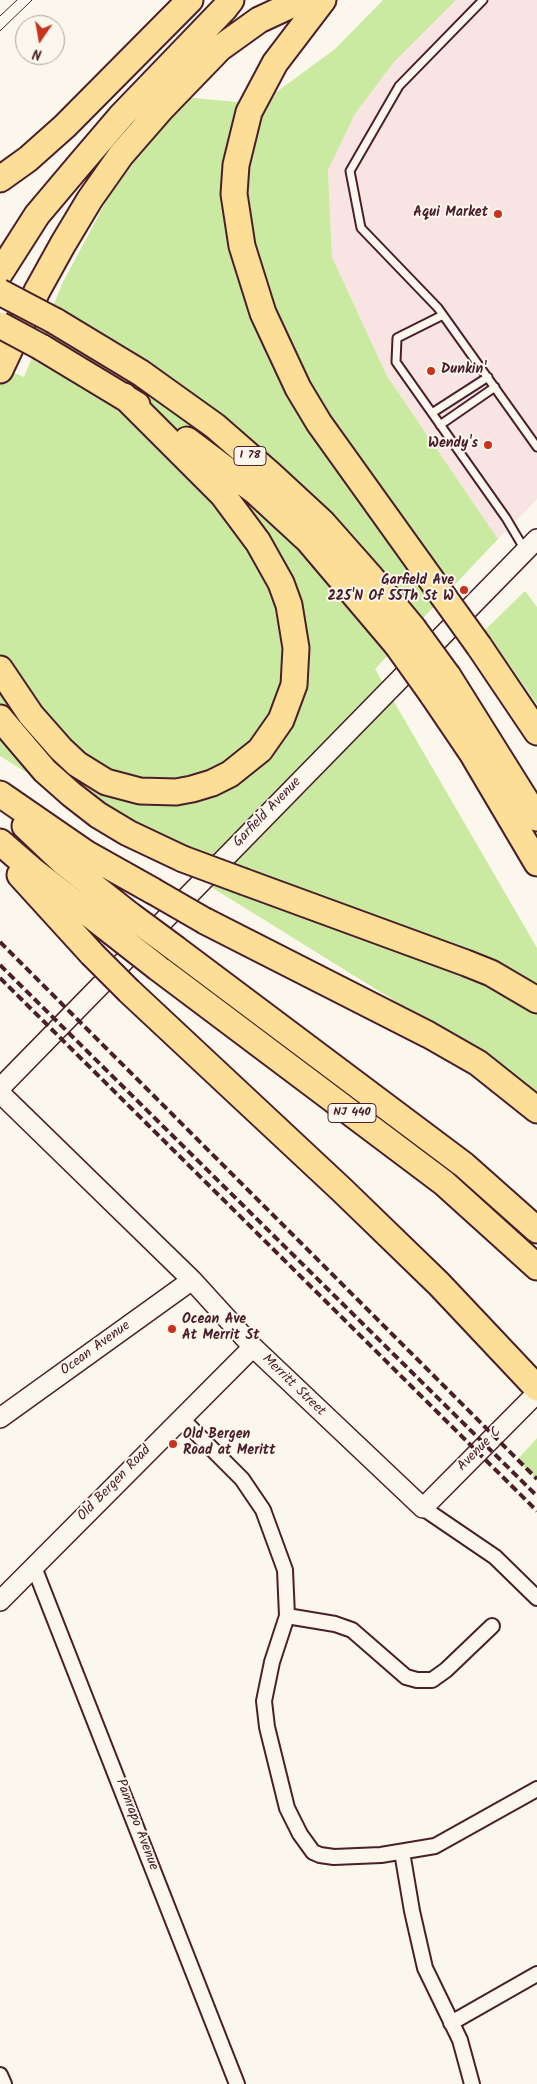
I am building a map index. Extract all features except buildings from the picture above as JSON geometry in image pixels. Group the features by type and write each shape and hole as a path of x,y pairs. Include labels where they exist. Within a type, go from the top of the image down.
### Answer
{"highway":[{"path":"4,176 65,126 190,0"},
{"path":"0,273 37,215 122,115 224,9 230,0"},
{"path":"0,370 37,291 63,244 90,199 121,155 161,108 220,48 259,20 302,0"},
{"path":"323,0 275,62 249,112 236,165 234,194 242,246 263,313 298,388 319,423 479,646 537,732"},
{"name":"I 78","path":"0,292 55,321 141,373 215,426 323,524 370,575 405,636 537,818"},
{"name":"I 78","path":"0,324 124,396 201,450 256,492 308,540 405,636"},
{"path":"0,668 30,715 77,764 106,782 140,791 176,792 192,789 212,783 230,774 260,750 281,720 294,685 296,648 294,627 281,583 258,542 223,495 124,396"},
{"name":"I 78","path":"440,685 472,753 537,863"},
{"path":"0,718 45,771 98,815 128,833 183,859 474,966 516,986 537,1000"},
{"path":"0,794 87,854 205,921 429,1035 478,1063 537,1110"},
{"name":"NJ 440","path":"0,803 63,862 176,950 457,1159 537,1230"},
{"name":"NJ 440","path":"0,842 31,869 158,968 444,1183 537,1267"},
{"path":"0,853 92,954 129,991 363,1210 439,1284 537,1388"}],"main road":[{"name":"Garfield Avenue","path":"0,1088 531,544"},
{"name":"Merritt Street","path":"0,1094 192,1280 253,1347 423,1508"},
{"name":"Ocean Avenue","path":"0,1418 192,1280"},
{"name":"Old Bergen Road","path":"0,1601 253,1347"},
{"name":"Avenue C","path":"423,1508 537,1392"}],"street":[{"path":"181,1418 242,1479 263,1510 285,1570 287,1616 272,1662 264,1701 266,1727 287,1808 313,1852 320,1855 334,1856 382,1855 435,1846 537,1789"},
{"name":"Merritt Street","path":"423,1508 495,1557 537,1598"},
{"name":"Pamrapo Avenue","path":"34,1568 237,2084"},
{"path":"287,1616 335,1624 352,1630 406,1677 417,1680 432,1680 446,1670 492,1626"},
{"path":"402,1852 412,1911 425,1968 460,2040 472,2084"},
{"path":"451,2023 537,1974"},
{"path":"0,2074 4,2084"}],"lane":[{"path":"483,0 399,86 350,171 361,228 443,315 537,447"},
{"path":"443,315 397,338 396,362 506,518 531,544"},
{"path":"432,413 488,377"},
{"path":"440,425 495,387"}],"shaded area":[{"path":"456,0 537,0 537,499 498,539 387,376 332,257 328,170 355,114 394,62"}],"green space":[{"path":"383,0 456,0 394,62 355,114 328,170 332,257 387,376 498,539 375,669 537,948 537,1106 490,1060 0,756 0,367 24,377 63,282 109,196 182,97 260,104 335,49"},
{"path":"525,591 537,607 537,704 485,630"},
{"path":"537,1438 537,1480 517,1460"}],"tram line":[{"path":"0,16 17,0"},
{"path":"0,31 32,0"}],"railway":[{"path":"0,942 537,1479"},
{"path":"0,965 537,1496"},
{"path":"0,978 537,1511"}],"place":[{"name":"Aqui Market","path":"498,214"},
{"name":"Dunkin'","path":"431,371"},
{"name":"Wendy's","path":"488,445"},
{"name":"Garfield Ave 225'N Of 55Th St W","path":"464,590"},
{"name":"Ocean Ave At Merrit St","path":"172,1329"},
{"name":"Old Bergen Road at Meritt","path":"173,1444"}]}
